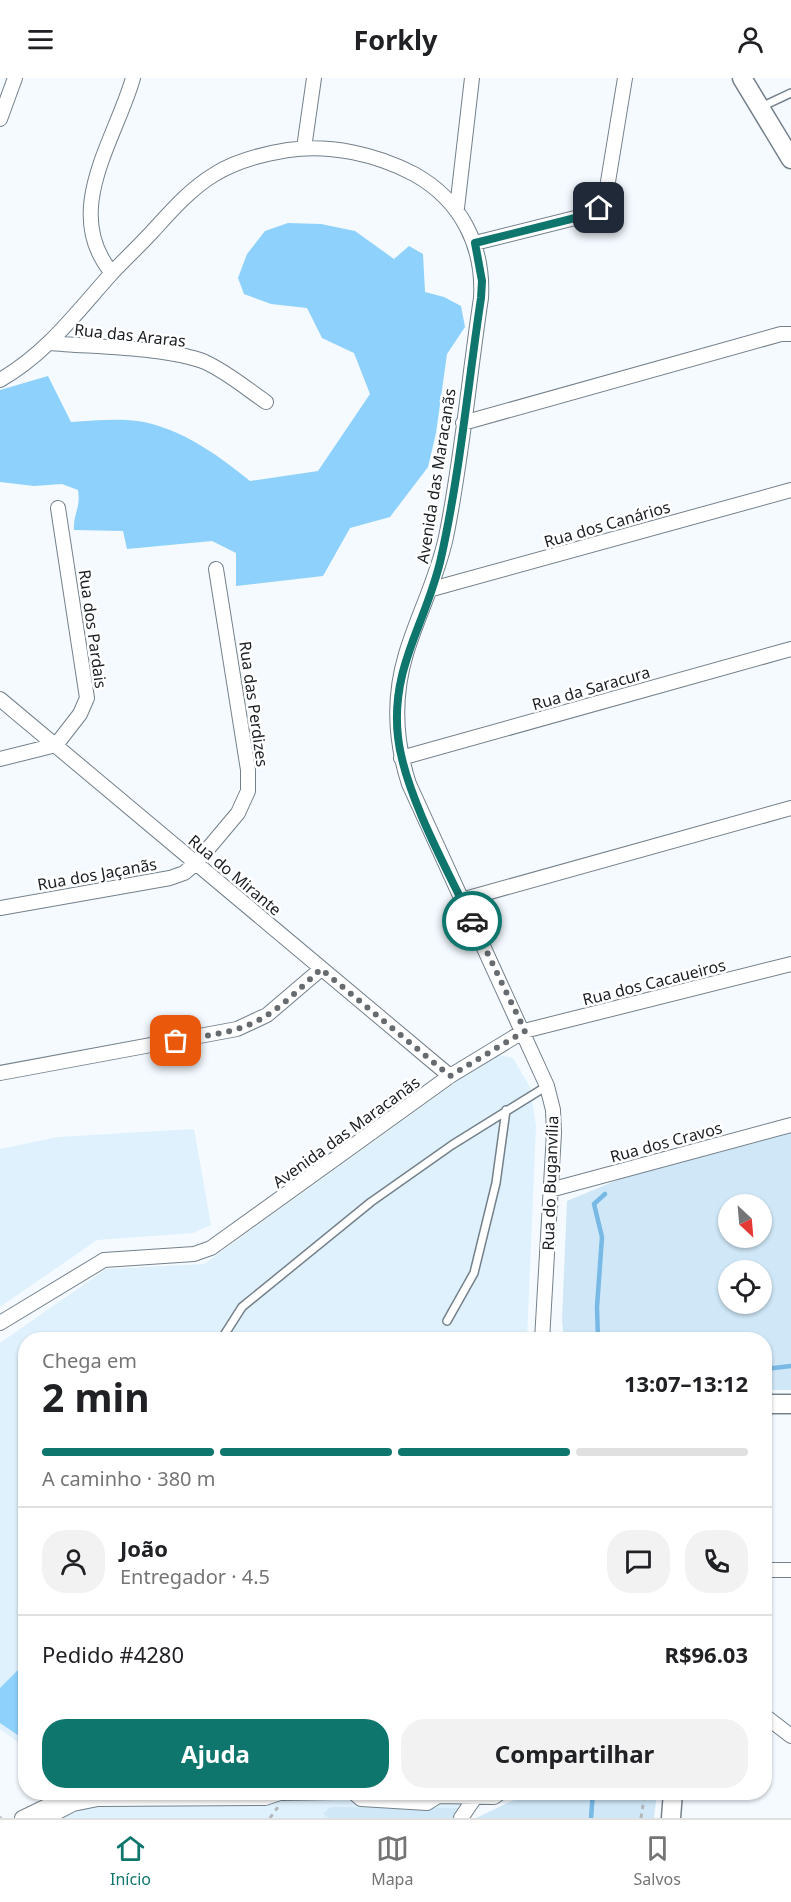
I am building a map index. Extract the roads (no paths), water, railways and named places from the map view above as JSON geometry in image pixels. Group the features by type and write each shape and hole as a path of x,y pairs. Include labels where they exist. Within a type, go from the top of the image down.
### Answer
{"street":[{"path":"0,119 15,78"},
{"path":"112,273 99,258 94,246 90,200 101,160 124,110 133,78"},
{"path":"304,148 314,78"},
{"path":"457,208 472,78"},
{"path":"475,243 591,214 599,208 605,200 625,78"},
{"path":"742,78 791,159"},
{"name":"Avenida das Maracanãs","path":"0,380 25,365 50,343 112,273 179,203 216,173 248,159 304,148 334,148 390,164 414,174 439,190 457,208 475,243 482,281 481,298 446,535 432,589 406,652 401,673 397,723 401,758 409,784 461,900 525,1031 450,1076 211,1248 194,1254 104,1260 0,1323"},
{"path":"463,423 781,334 791,334"},
{"name":"Rua das Araras","path":"50,343 182,355 205,362 266,402"},
{"name":"Rua dos Canários","path":"432,589 791,489"},
{"name":"Rua dos Pardais","path":"56,745 85,706 88,688 58,508"},
{"name":"Rua das Perdizes","path":"196,863 238,813 248,791 248,770 216,568"},
{"name":"Rua da Saracura","path":"401,758 791,649"},
{"name":"Rua do Mirante","path":"0,699 450,1076"},
{"path":"0,759 56,745"},
{"path":"461,900 791,808"},
{"name":"Rua dos Jaçanãs","path":"0,908 170,878 196,863"},
{"name":"Rua dos Cacaueiros","path":"525,1031 791,964"},
{"path":"0,1073 237,1029 267,1015 321,969"},
{"name":"Rua do Buganvília","path":"525,1031 548,1086 553,1110 554,1133 542,1332"},
{"name":"Rua dos Cravos","path":"550,1190 791,1125"},
{"path":"772,1404 791,1404"},
{"path":"772,1570 791,1570"},
{"path":"772,1721 791,1736"},
{"path":"22,1818 57,1800"},
{"path":"46,1818 73,1804 93,1800"},
{"path":"378,1800 428,1803 431,1800"},
{"path":"461,1818 473,1800"},
{"path":"671,1818 672,1800"}],"lane":[{"path":"759,108 791,93"},
{"path":"226,1332 242,1307 371,1202 506,1110 548,1086"},
{"path":"447,1321 474,1273 496,1183 506,1110"}],"waterway":[{"path":"598,1332 597,1307 602,1237 594,1204 605,1194"},
{"path":"772,1368 791,1366"},
{"path":"591,1818 592,1800"}]}
